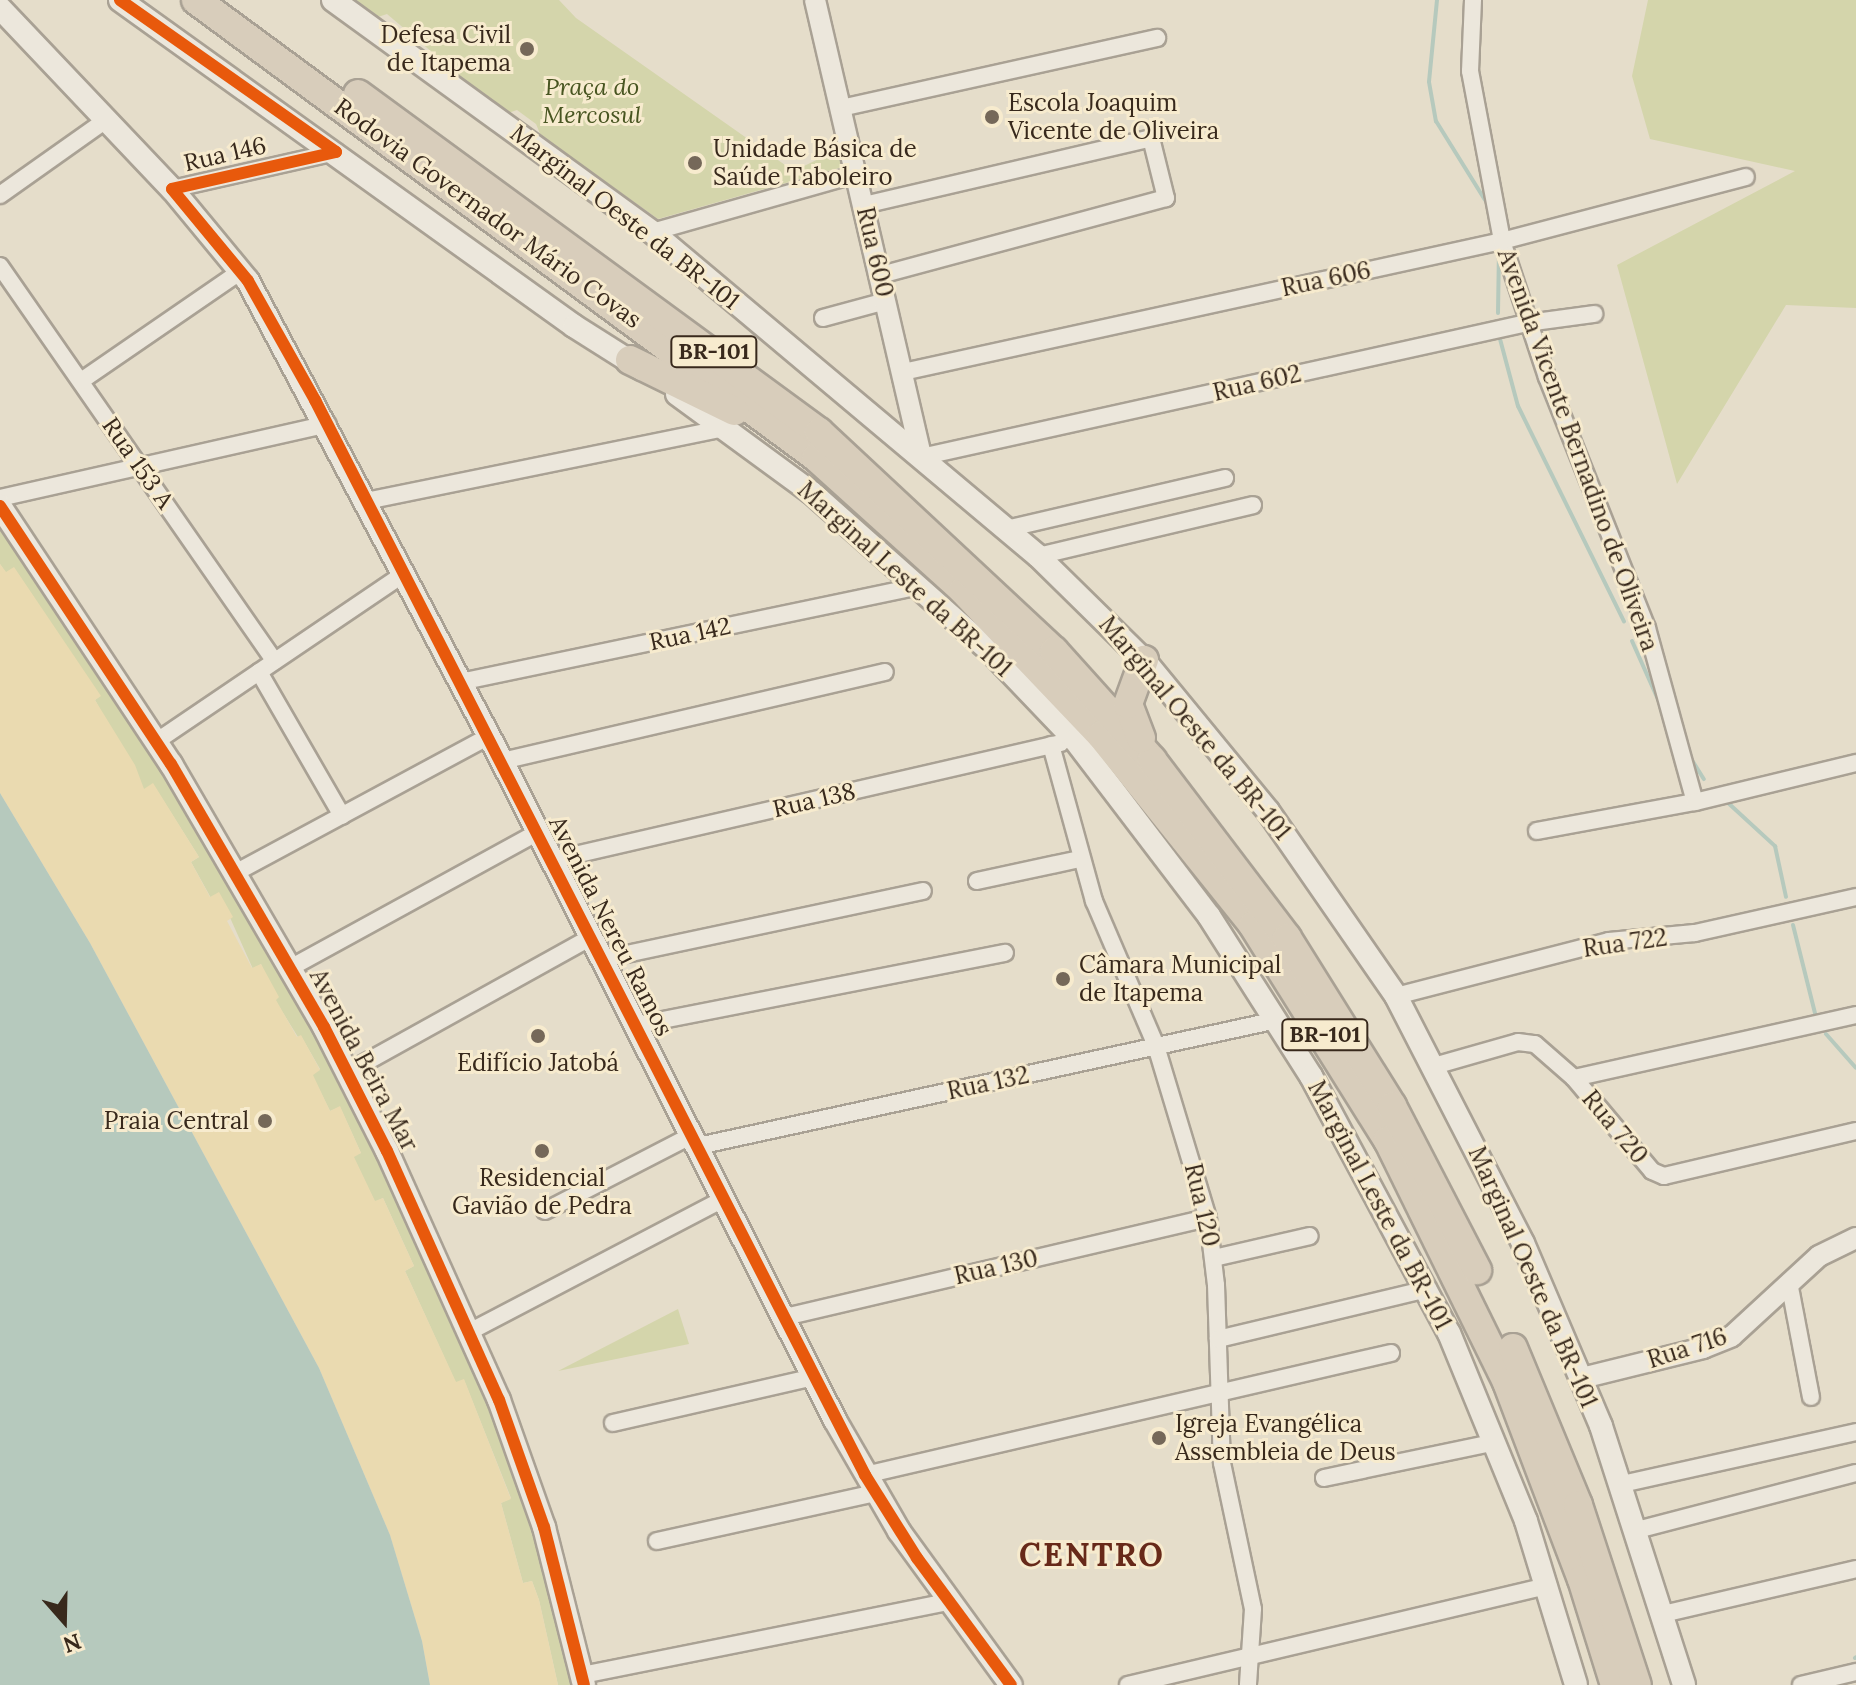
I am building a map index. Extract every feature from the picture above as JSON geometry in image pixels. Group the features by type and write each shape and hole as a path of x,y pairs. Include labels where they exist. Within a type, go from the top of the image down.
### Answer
{"highway":[{"name":"Rodovia Governador Mário Covas","path":"196,0 705,372 860,497 1012,638 1101,735 1208,864 1294,985 1388,1140 1476,1312 1554,1502 1615,1685"},
{"name":"Rodovia Governador Mário Covas","path":"229,0 819,432 987,585 1152,760 1287,938 1360,1051 1445,1203 1554,1443 1637,1685"},
{"path":"630,360 724,404 793,456 860,497"},
{"path":"1144,660 1128,704 1152,760"}],"main road":[{"name":"Marginal Leste da BR-101","path":"120,0 336,152 585,334 630,360 726,428 811,492 919,586 1075,740 1171,862 1277,1020 1428,1289 1496,1442 1548,1586 1576,1685"},
{"name":"Marginal Oeste da BR-101","path":"333,0 652,232 1038,556 1144,660 1310,865 1396,996 1528,1254 1582,1378 1622,1484 1684,1685"},
{"name":"Avenida Nereu Ramos","path":"0,8 172,189 241,271 328,424 870,1484 948,1602 1011,1685"},
{"name":"Avenida Beira Mar","path":"0,506 157,741 348,1072 471,1331 544,1527 583,1680"}],"street":[{"name":"Rua 600","path":"815,0 921,457"},
{"name":"Avenida Vicente Bernadino de Oliveira","path":"1473,0 1470,71 1502,241 1527,323 1647,628 1695,802"},
{"path":"841,108 1157,38"},
{"path":"0,195 106,120"},
{"path":"864,205 1151,138 1166,198 880,275"},
{"name":"Rua 146","path":"172,189 336,152"},
{"path":"652,232 857,174"},
{"name":"Rua 606","path":"903,372 1502,241 1746,177"},
{"name":"Rua 153 A","path":"0,266 275,661"},
{"path":"81,381 241,271"},
{"path":"823,318 886,301"},
{"name":"Rua 602","path":"921,457 1527,323 1594,314"},
{"path":"0,498 328,424"},
{"path":"366,501 726,428"},
{"path":"1006,529 1225,478"},
{"path":"1038,556 1253,505"},
{"path":"157,741 404,574"},
{"name":"Rua 142","path":"460,682 919,586"},
{"path":"259,672 342,816"},
{"path":"502,761 885,672"},
{"path":"235,873 489,736"},
{"name":"Rua 138","path":"553,860 1075,740"},
{"name":"Rua 120","path":"1051,745 1080,859 1156,1046 1208,1218 1214,1258 1218,1339 1216,1393 1222,1463 1251,1591 1252,1656 1248,1685"},
{"path":"1537,831 1695,802 1856,763"},
{"path":"290,968 538,832"},
{"path":"977,881 1080,859"},
{"path":"603,959 923,891"},
{"name":"Rua 722","path":"1396,996 1609,941 1695,933 1856,897"},
{"path":"348,1072 592,937"},
{"path":"637,1025 1005,953"},
{"path":"1574,1078 1856,1015"},
{"name":"Rua 132","path":"545,1211 695,1140 1277,1020"},
{"name":"Rua 720","path":"1434,1066 1527,1042 1541,1047 1574,1078 1652,1171 1664,1176 1856,1131"},
{"path":"471,1331 725,1198"},
{"name":"Rua 130","path":"785,1317 1208,1218"},
{"path":"1214,1258 1310,1236"},
{"name":"Rua 716","path":"1582,1378 1725,1340 1819,1256 1856,1238"},
{"path":"1789,1282 1811,1397"},
{"path":"1218,1339 1428,1289"},
{"path":"657,1541 1216,1393 1391,1353"},
{"path":"613,1423 814,1377"},
{"path":"1622,1484 1856,1432"},
{"path":"1324,1478 1496,1442"},
{"path":"1637,1530 1856,1473"},
{"path":"1663,1614 1856,1569"},
{"path":"1128,1685 1548,1586"},
{"path":"583,1680 948,1602"},
{"path":"1801,1685 1856,1672"}],"green space":[{"name":"Praça do Mercosul","path":"355,0 559,0 576,18 785,165 802,167 841,148 846,166 658,219 541,136 536,124 517,110 505,114 387,14 378,17"},
{"path":"1648,0 1856,0 1856,308 1786,305 1677,484 1617,265 1795,171 1650,139 1632,76"},
{"path":"0,521 138,726 328,1051 458,1323 536,1527 576,1685 558,1685 539,1600 532,1581 523,1583 501,1503 511,1498 464,1380 456,1383 405,1271 414,1266 383,1198 375,1202 353,1156 361,1153 340,1107 330,1111 312,1075 320,1069 275,1000 261,964 253,969 219,893 211,898 191,862 199,857 153,784 144,790 95,700 100,696 14,568 6,573 0,564"},
{"path":"678,1309 689,1344 558,1371"}],"sand":[{"name":"Praia Central","path":"0,564 6,572 14,567 101,696 95,700 135,765 144,789 153,783 199,857 191,862 210,897 219,892 233,917 227,921 252,968 261,964 279,997 276,1000 297,1037 301,1035 320,1070 313,1075 330,1111 340,1106 361,1153 354,1157 375,1201 383,1198 414,1266 405,1271 456,1382 464,1379 511,1499 501,1503 523,1583 532,1581 539,1600 558,1685 430,1685 422,1641 390,1535 319,1368 90,943 0,793"}],"shaded area":[{"path":"0,793 90,943 319,1368 390,1535 422,1641 430,1685 0,1685"}],"waterway":[{"path":"1437,0 1429,82 1436,121 1485,200"},
{"path":"1498,313 1499,252"},
{"path":"1500,339 1518,406 1624,621"},
{"path":"1632,641 1660,704"},
{"path":"1690,757 1704,779"},
{"path":"1726,801 1775,846 1786,897"},
{"path":"1793,925 1815,1013"},
{"path":"1826,1034 1856,1068"}],"cycle path":[{"path":"120,0 336,152"},
{"path":"336,152 172,189 248,281 315,400 865,1475 917,1558 1011,1685"},
{"path":"0,506 171,764 324,1027 387,1151 499,1400 544,1527 584,1685"}],"place":[{"name":"Defesa Civil de Itapema","path":"527,49"},
{"name":"Escola Joaquim Vicente de Oliveira","path":"992,117"},
{"name":"Unidade Básica de Saúde Taboleiro","path":"695,163"},
{"name":"Câmara Municipal de Itapema","path":"1063,979"},
{"name":"Edifício Jatobá","path":"538,1036"},
{"name":"Praia Central","path":"265,1121"},
{"name":"Residencial Gavião de Pedra","path":"542,1151"},
{"name":"Igreja Evangélica Assembleia de Deus","path":"1159,1438"}],"district":[{"name":"CENTRO","path":"1092,1555"}]}
